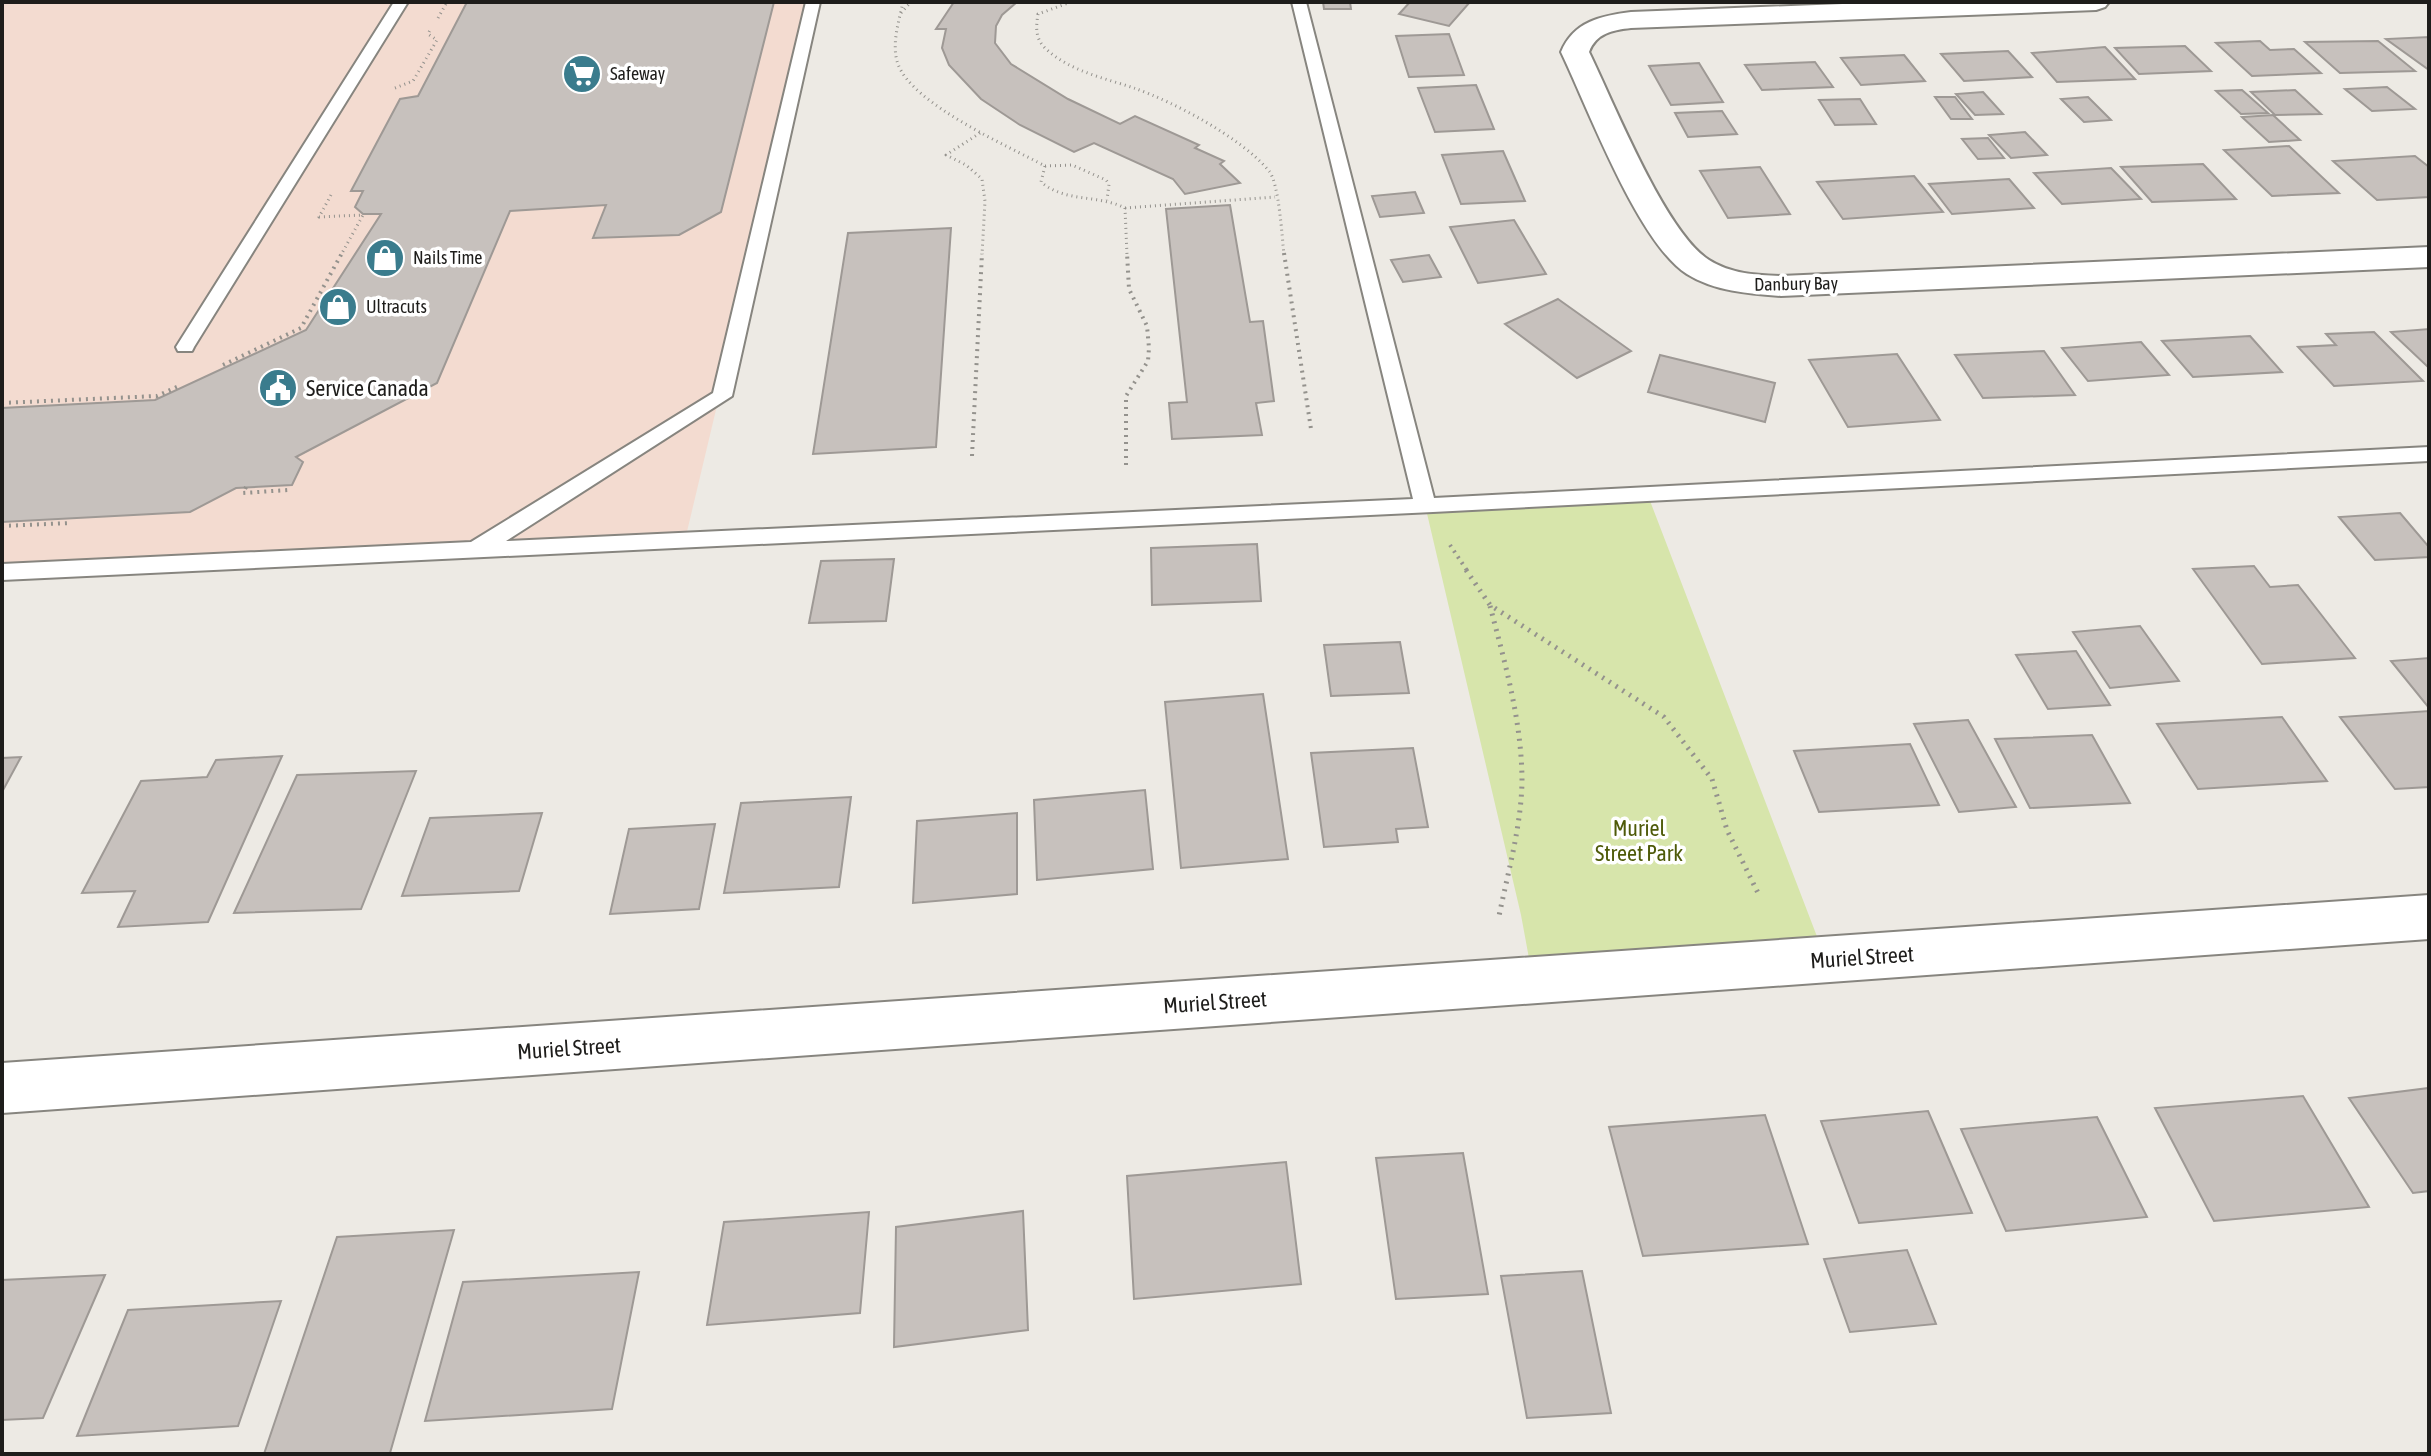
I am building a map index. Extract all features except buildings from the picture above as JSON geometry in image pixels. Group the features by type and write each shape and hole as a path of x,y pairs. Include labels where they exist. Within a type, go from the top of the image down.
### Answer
{"street":[{"name":"Danbury Bay","path":"2096,2 1934,5 1631,20 1594,28 1583,34 1575,52 1659,226 1675,251 1713,276 1735,283 1781,286 2429,257"},
{"name":"Muriel Street","path":"2,1088 2429,917"}],"lane":[{"path":"185,347 401,2"},
{"path":"476,549 722,396 813,2"},
{"path":"1299,2 1429,505"},
{"path":"2,572 2429,454"}],"path":[{"path":"903,2 897,34 897,62 908,82 980,133 1045,166 1072,165 1106,180 1109,184 1107,200"},
{"path":"900,14 911,2"},
{"path":"1071,2 1038,14 1033,24 1038,41 1078,71 1146,93 1256,156 1272,174 1311,429"},
{"path":"972,456 985,201 982,179 966,165 946,155 980,133"},
{"path":"1045,166 1041,182 1047,187 1080,201 1107,200 1125,208 1275,197"},
{"path":"1125,208 1129,289 1147,326 1149,348 1148,361 1126,396 1126,465"},
{"path":"246,487 243,493 288,490"},
{"path":"1429,505 1435,523 1490,605 1518,743 1521,805 1499,916"},
{"path":"2,526 70,523"},
{"path":"1490,605 1664,717 1712,779 1727,830 1759,895"}],"shaded area":[{"path":"2,2 813,2 685,540 2,572"}],"green space":[{"name":"Muriel Street Park","path":"1647,493 1826,960 1533,980 1521,915 1425,505"}],"place":[{"name":"Safeway","path":"582,74"},
{"name":"Nails Time","path":"385,258"},
{"name":"Ultracuts","path":"338,307"},
{"name":"Service Canada","path":"278,388"}]}
